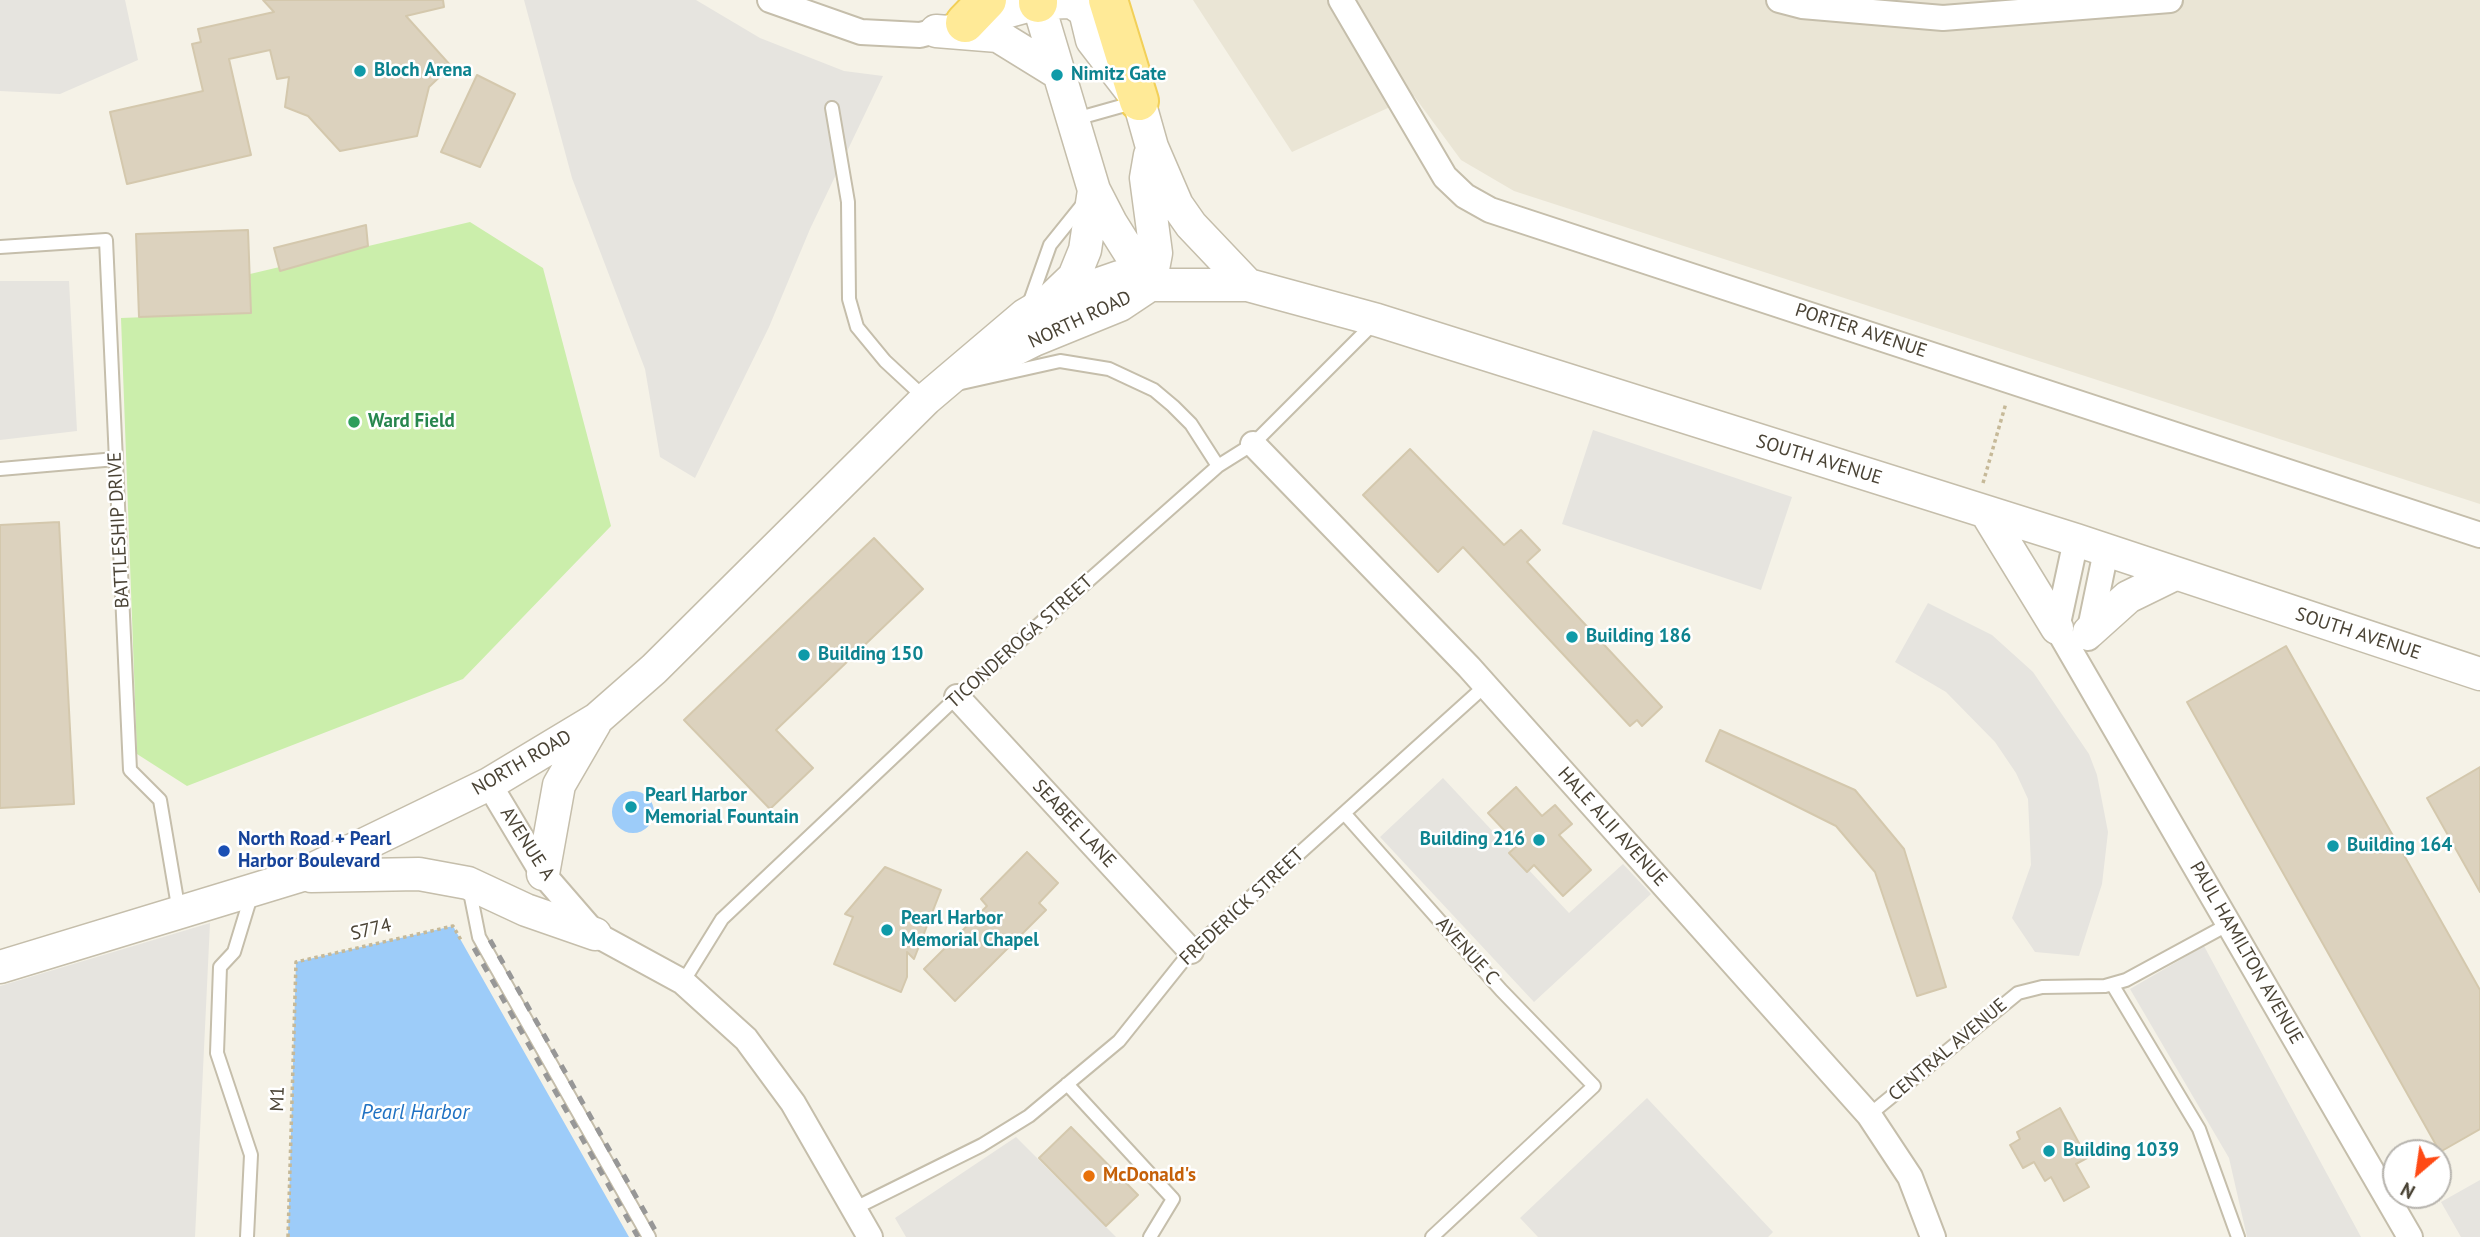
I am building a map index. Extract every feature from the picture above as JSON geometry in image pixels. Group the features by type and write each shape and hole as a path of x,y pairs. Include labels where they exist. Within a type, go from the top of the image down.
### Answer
{"main road":[{"path":"1108,0 1139,102"}],"street":[{"path":"770,0 862,32 920,35 963,18 1038,1 1072,2 1085,11 1092,40 1139,102 1152,147 1177,205 1191,225 1248,285"},
{"name":"PORTER AVENUE","path":"1341,0 1445,177 1477,204 2480,535"},
{"path":"1779,0 1802,6 1943,18 2170,0"},
{"path":"1038,1 1094,190 1111,223 1150,285"},
{"path":"963,18 1058,73"},
{"path":"1150,285 1156,253 1146,178 1152,147"},
{"path":"1036,308 1074,276 1085,250 1094,190"},
{"name":"NORTH ROAD","path":"0,967 299,876 489,785 597,719 654,669 933,394 1036,308 1119,277 1150,285"},
{"name":"NORTH ROAD","path":"933,394 1034,340 1120,305 1150,285"},
{"name":"SOUTH AVENUE","path":"1150,285 1248,285 1377,320 2076,540 2480,674"},
{"name":"HALE ALII AVENUE","path":"1253,444 1485,686 1869,1115 1910,1177 1933,1237"},
{"path":"1981,510 2057,628"},
{"path":"2057,628 2076,540"},
{"path":"2082,670 2106,551"},
{"path":"2090,632 2128,597 2175,574"},
{"name":"PAUL HAMILTON AVENUE","path":"2057,628 2410,1237"},
{"name":"SEABEE LANE","path":"957,697 1191,951"},
{"path":"543,874 559,785 597,719"},
{"name":"AVENUE A","path":"489,785 543,874 595,934"},
{"path":"299,876 419,874 468,883 526,910 595,934 683,982 746,1039 793,1103 870,1237"}],"lane":[{"path":"1072,120 1139,102"},
{"path":"832,108 848,202 849,299 857,327 885,361 933,394 1060,361 1109,369 1143,384 1173,406 1191,424 1218,467"},
{"name":"BATTLESHIP DRIVE","path":"0,247 106,240 131,770 160,800 179,913"},
{"name":"TICONDEROGA STREET","path":"683,982 722,919 957,697 1218,467 1253,444 1377,320"},
{"path":"0,469 116,459"},
{"name":"FREDERICK STREET","path":"855,1208 982,1145 1028,1116 1119,1041 1191,951 1485,686"},
{"name":"AVENUE C","path":"1344,813 1501,990 1594,1086 1432,1237"},
{"path":"468,883 479,937 649,1237"},
{"path":"247,1237 251,1155 217,1053 220,967 234,952 252,892"},
{"name":"CENTRAL AVENUE","path":"1869,1115 2018,993 2042,987 2112,984 2126,980 2229,923"},
{"path":"2112,984 2199,1129 2238,1237"},
{"path":"1067,1084 1173,1199 1150,1237"}],"path":[{"path":"1981,510 2013,381"},
{"name":"S774","path":"296,962 453,926 463,944"},
{"name":"M1","path":"288,1237 296,962"}],"shaded area":[{"path":"0,0 125,0 138,60 60,94 0,91"},
{"path":"524,0 696,0 760,38 844,71 883,76 810,229 769,327 695,478 660,457 645,369 572,178"},
{"path":"1193,0 2480,0 2480,504 1514,191 1461,160 1414,96 1292,152"},
{"path":"0,281 69,281 77,431 0,440"},
{"path":"1593,430 1792,497 1761,590 1562,524"},
{"path":"1928,603 1992,635 2033,672 2089,754 2097,775 2108,832 2102,884 2079,956 2035,952 2012,918 2031,865 2028,799 2016,773 1995,742 1946,692 1895,662"},
{"path":"1443,778 1569,913 1623,864 1651,894 1534,1002 1380,837"},
{"path":"210,923 195,1237 0,1237 0,986"},
{"path":"2204,946 2361,1237 2247,1237 2229,1158 2130,989"},
{"path":"1647,1098 1773,1232 1768,1237 1538,1237 1520,1218"},
{"path":"1016,1137 1116,1237 906,1237 895,1218"},
{"path":"2480,1180 2480,1237 2461,1237 2445,1209 2452,1209 2452,1196"}],"green space":[{"name":"Ward Field","path":"470,222 543,268 611,526 463,679 187,786 137,754 121,318 251,313 250,274"}],"water":[{"name":"Pearl Harbor Memorial Fountain","path":"633,791 648,797 654,812 648,827 633,833 618,827 612,812 618,797"},
{"name":"Pearl Harbor","path":"453,926 629,1237 288,1237 296,962"}],"building":[{"name":"Bloch Arena","path":"263,0 443,0 444,7 406,16 451,66 429,87 417,136 340,151 308,116 285,107 289,77 277,79 270,50 229,59 251,155 127,184 110,112 203,91 192,44 201,42 198,29 274,12"},
{"path":"477,75 515,94 480,167 441,152"},
{"path":"366,225 368,246 280,271 274,248"},
{"path":"248,230 251,313 139,317 136,234"},
{"path":"1410,449 1504,545 1521,530 1540,550 1527,562 1662,707 1642,726 1637,720 1630,726 1463,547 1438,572 1363,495"},
{"path":"59,522 74,804 0,808 0,525"},
{"name":"Building 150","path":"874,538 923,589 776,730 813,768 770,809 684,720"},
{"name":"Building 164","path":"2286,646 2480,990 2480,1129 2452,1145 2452,1139 2433,1139 2187,702"},
{"path":"1720,730 1855,790 1904,849 1946,987 1917,996 1875,872 1836,826 1706,761"},
{"path":"2480,767 2480,892 2427,798"},
{"name":"Building 216","path":"1516,787 1542,816 1555,805 1572,824 1559,835 1591,870 1563,896 1534,865 1527,872 1509,853 1518,845 1488,813"},
{"path":"1027,852 1058,883 1039,903 1046,910 955,1001 924,969 987,906 981,899"},
{"name":"Pearl Harbor Memorial Chapel","path":"885,867 941,890 914,959 907,952 907,977 901,992 834,964 853,917 845,914"},
{"name":"Building 1039","path":"2060,1108 2087,1158 2076,1164 2089,1187 2064,1201 2051,1177 2045,1181 2034,1162 2023,1168 2010,1145 2020,1139 2017,1132"},
{"name":"McDonald's","path":"1071,1127 1138,1195 1106,1226 1039,1158"}],"railway":[{"path":"490,940 659,1237"},
{"path":"474,948 638,1237"}],"place":[{"name":"Bloch Arena","path":"360,71"},
{"name":"Nimitz Gate","path":"1057,75"},
{"name":"Ward Field","path":"354,422"},
{"name":"Building 186","path":"1572,637"},
{"name":"Building 150","path":"804,655"},
{"name":"Pearl Harbor Memorial Fountain","path":"631,807"},
{"name":"Building 216","path":"1539,840"},
{"name":"Building 164","path":"2333,846"},
{"name":"North Road + Pearl Harbor Boulevard","path":"224,851"},
{"name":"Pearl Harbor Memorial Chapel","path":"887,930"},
{"name":"Building 1039","path":"2049,1151"},
{"name":"McDonald's","path":"1089,1176"}]}
